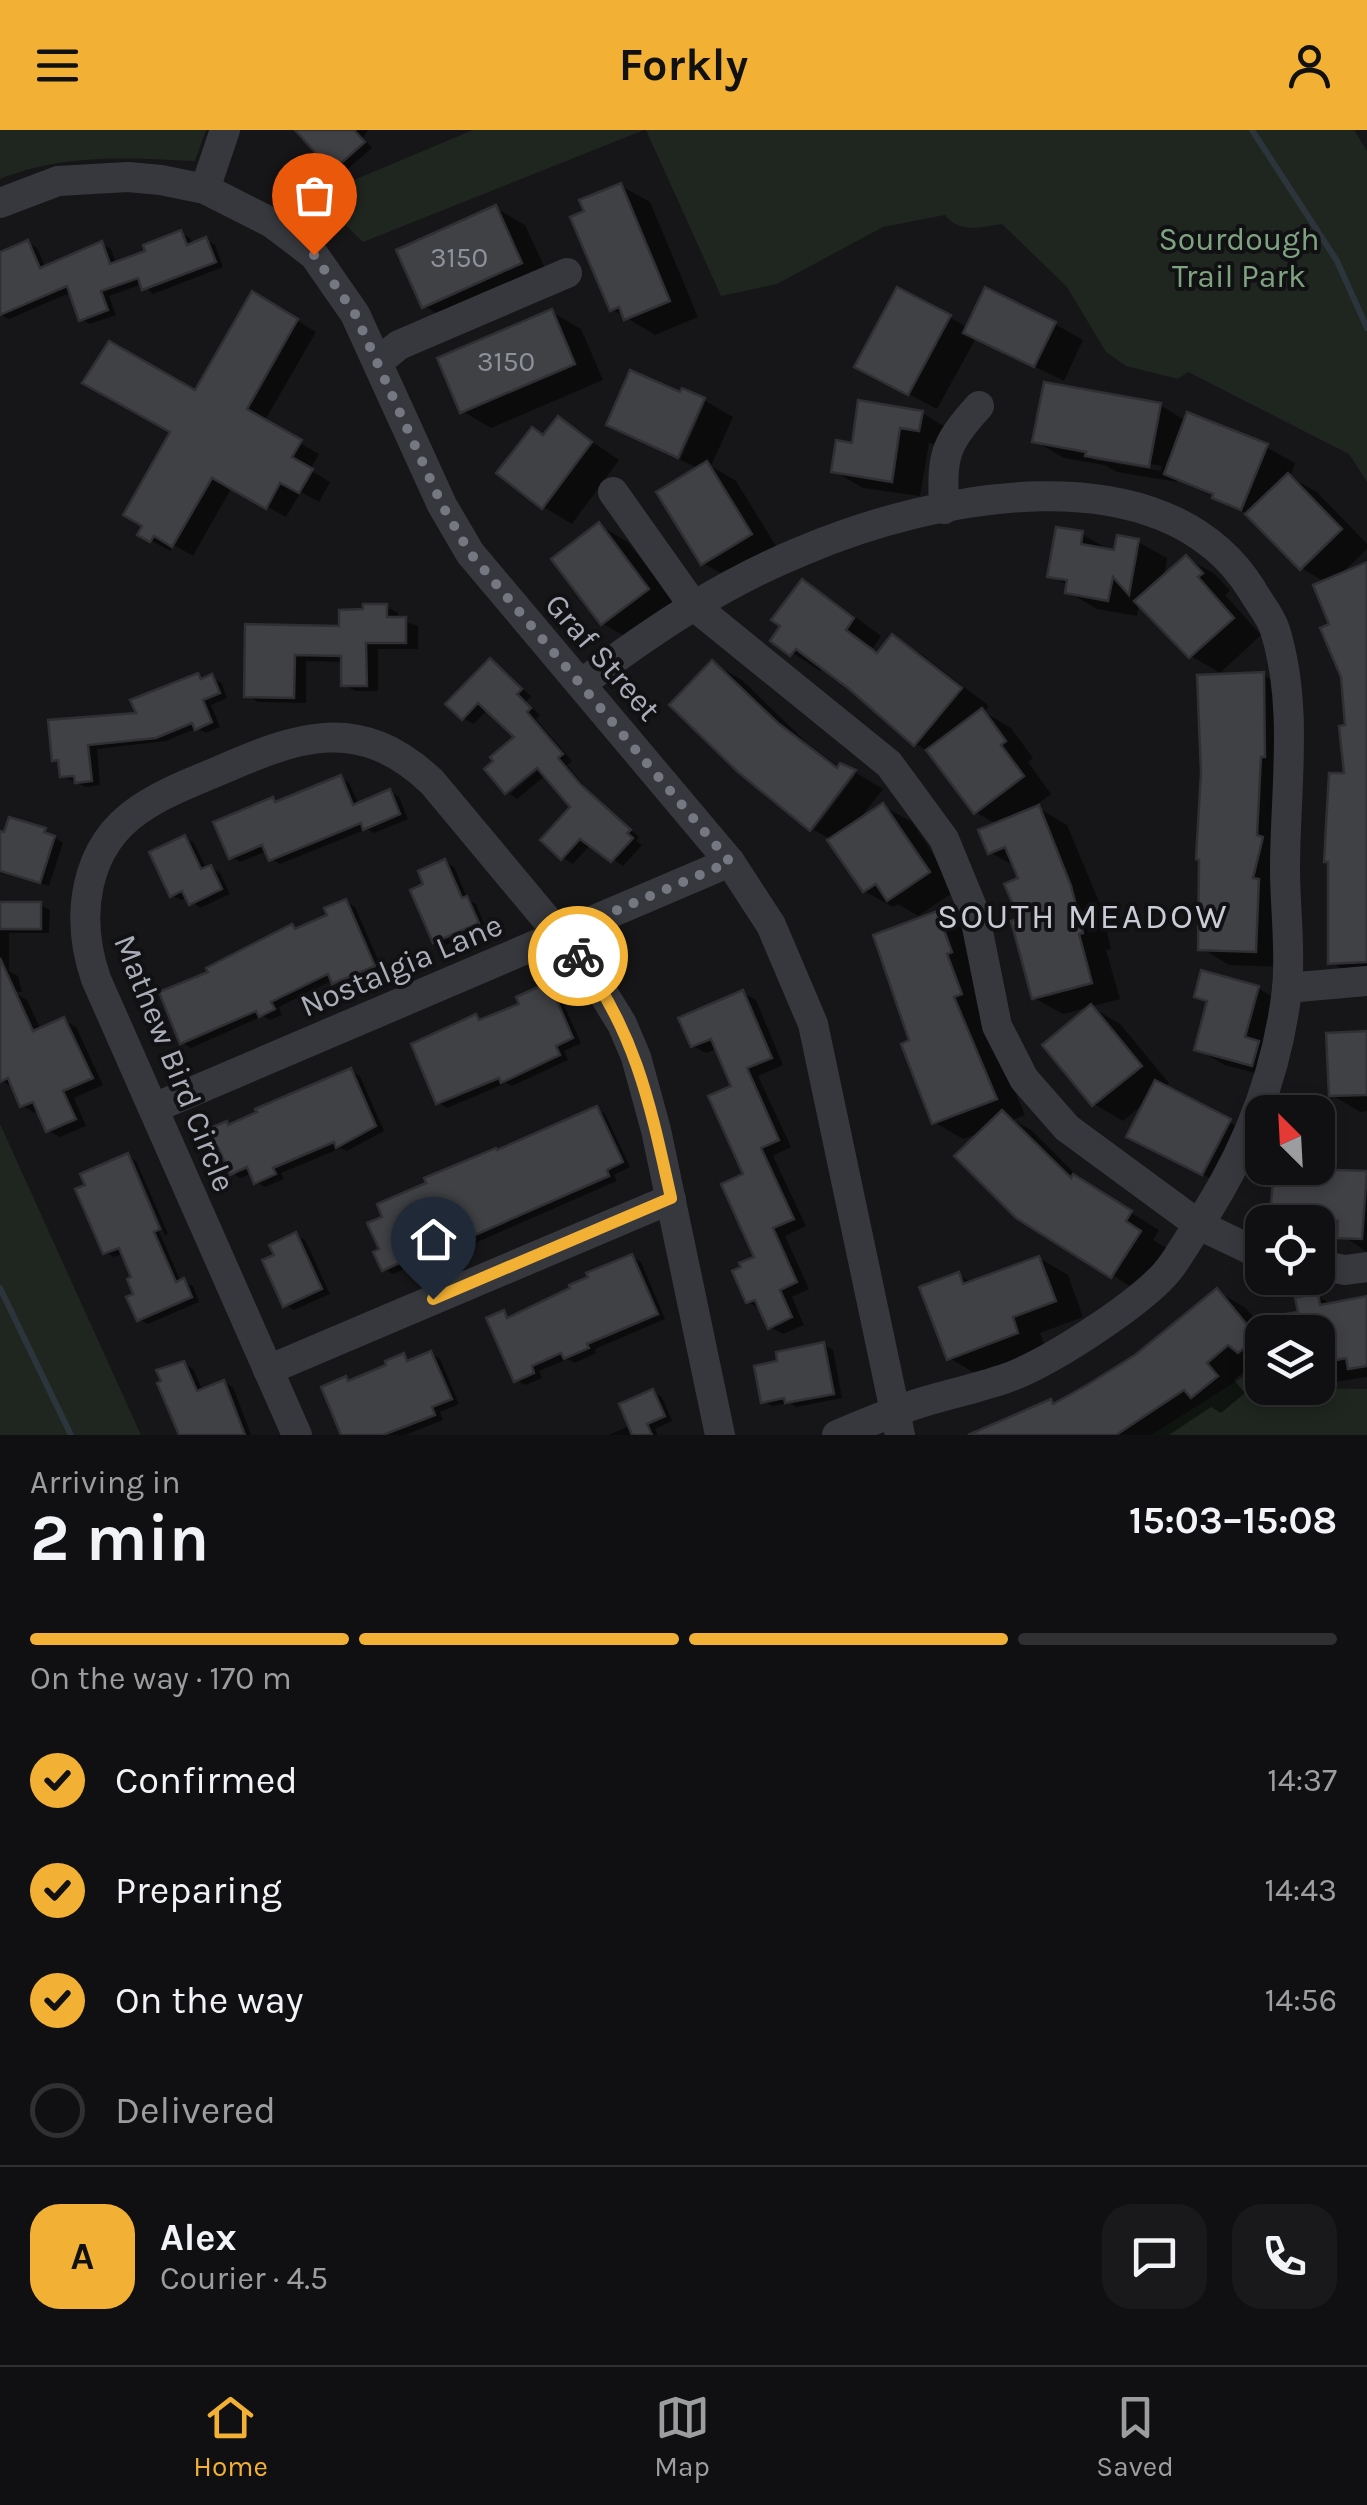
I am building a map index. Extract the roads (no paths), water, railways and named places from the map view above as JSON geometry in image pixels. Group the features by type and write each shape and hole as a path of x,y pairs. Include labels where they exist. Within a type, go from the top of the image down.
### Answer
{"street":[{"path":"205,190 225,130"},
{"name":"Graf Street","path":"0,203 58,181 128,177 161,180 205,190 272,222 314,255 355,314 379,361 452,526 491,579 730,862 771,926 813,1024 898,1423"},
{"path":"379,361 399,345 567,273"},
{"path":"944,508 945,452 956,432 979,406"},
{"path":"612,492 692,605 888,764 944,839 974,912 996,1026 1024,1079 1067,1128 1199,1225 1245,1247"},
{"path":"581,684 692,605 804,550 874,525 944,508 1000,500 1083,496 1140,506 1219,548 1240,572 1274,627 1290,710 1285,865 1287,988 1268,1080 1236,1166 1165,1275 1094,1331 1008,1378 898,1423 838,1435"},
{"name":"Mathew Bird Circle","path":"297,1435 91,964 84,928 88,885 112,834 136,812 165,794 266,750 332,736 375,744 397,754 432,782 561,934 605,996 636,1057 671,1198 720,1435"},
{"name":"Nostalgia Lane","path":"154,1108 730,862"},
{"path":"1287,988 1367,981"},
{"path":"268,1370 671,1198"},
{"path":"1335,1269 1367,1267"}],"waterway":[{"path":"1252,130 1337,261 1367,328"},
{"path":"0,1288 71,1435"}],"district":[{"name":"SOUTH MEADOW","path":"1083,916"}],"park label":[{"name":"Sourdough Trail Park","path":"1239,258"}]}
